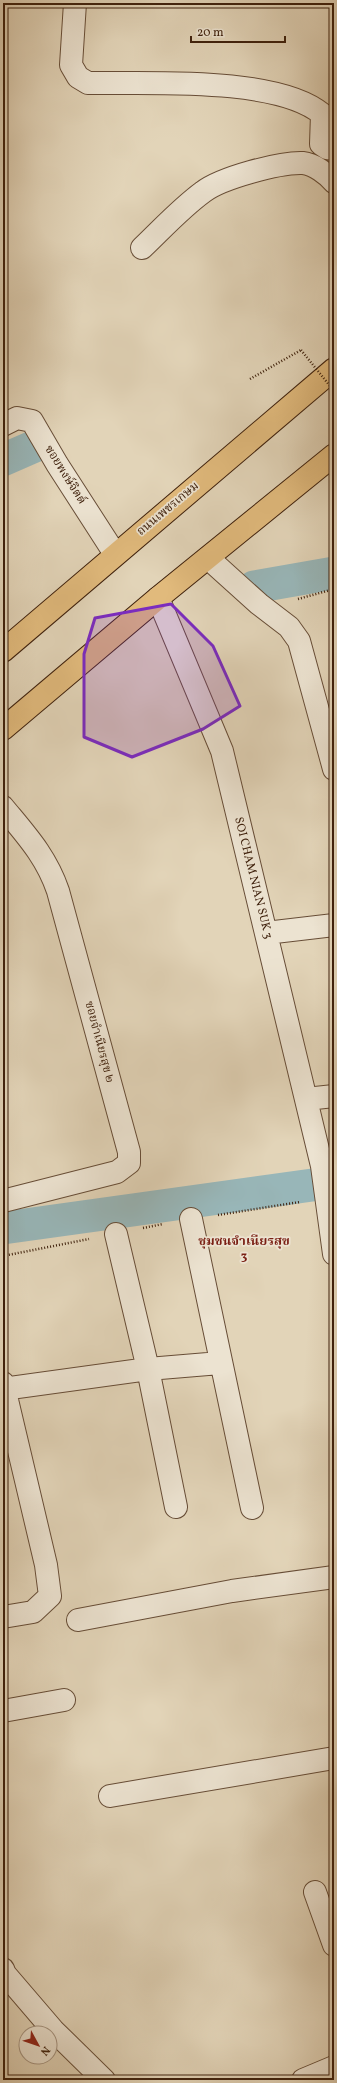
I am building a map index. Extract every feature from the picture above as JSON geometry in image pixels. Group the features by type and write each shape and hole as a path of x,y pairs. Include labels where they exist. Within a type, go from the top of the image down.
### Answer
{"main road":[{"name":"ถนนเพชรเกษม","path":"3,651 115,554 334,369"},
{"path":"3,729 158,598 334,455"}],"street":[{"path":"75,3 71,65 78,77 88,83 218,85 283,95 313,106 322,114 321,144 327,148 334,149"},
{"path":"142,248 204,191 240,175 279,166 304,163 326,173 334,182"},
{"name":"ซอยพงษ์จิตต์","path":"3,425 17,418 32,421 57,464 115,554"},
{"path":"208,558 259,604 290,626 299,641 334,769"},
{"name":"SOI CHAM NIAN SUK 3","path":"158,598 222,750 322,1166 334,1254"},
{"name":"ซอยจำเนียรสุข ๒","path":"3,807 36,846 51,870 129,1152 129,1163 117,1172 3,1201"},
{"path":"266,933 334,925"},
{"path":"306,1099 334,1096"},
{"path":"191,1219 220,1363 252,1508"},
{"path":"116,1234 148,1369 176,1507"},
{"path":"3,1617 33,1612 50,1596 46,1565 4,1387 148,1369 220,1363"},
{"path":"78,1620 232,1591 334,1577"},
{"path":"3,1710 64,1700"},
{"path":"110,1796 334,1758"},
{"path":"315,1892 334,1945"},
{"path":"4,1973 53,2030 104,2080"},
{"path":"303,2080 334,2067"}],"path":[{"path":"250,379 301,350 334,392"},
{"path":"270,611 288,602 334,589"}],"highlighted area":[{"path":"171,604 213,646 240,706 203,729 132,757 84,737 84,654 95,618"}],"waterway":[{"path":"3,460 35,446"},
{"path":"254,587 334,573"},
{"path":"3,1228 334,1182"}],"district":[{"name":"ชุมชนจำเนียรสุข 3","path":"244,1250"}]}
